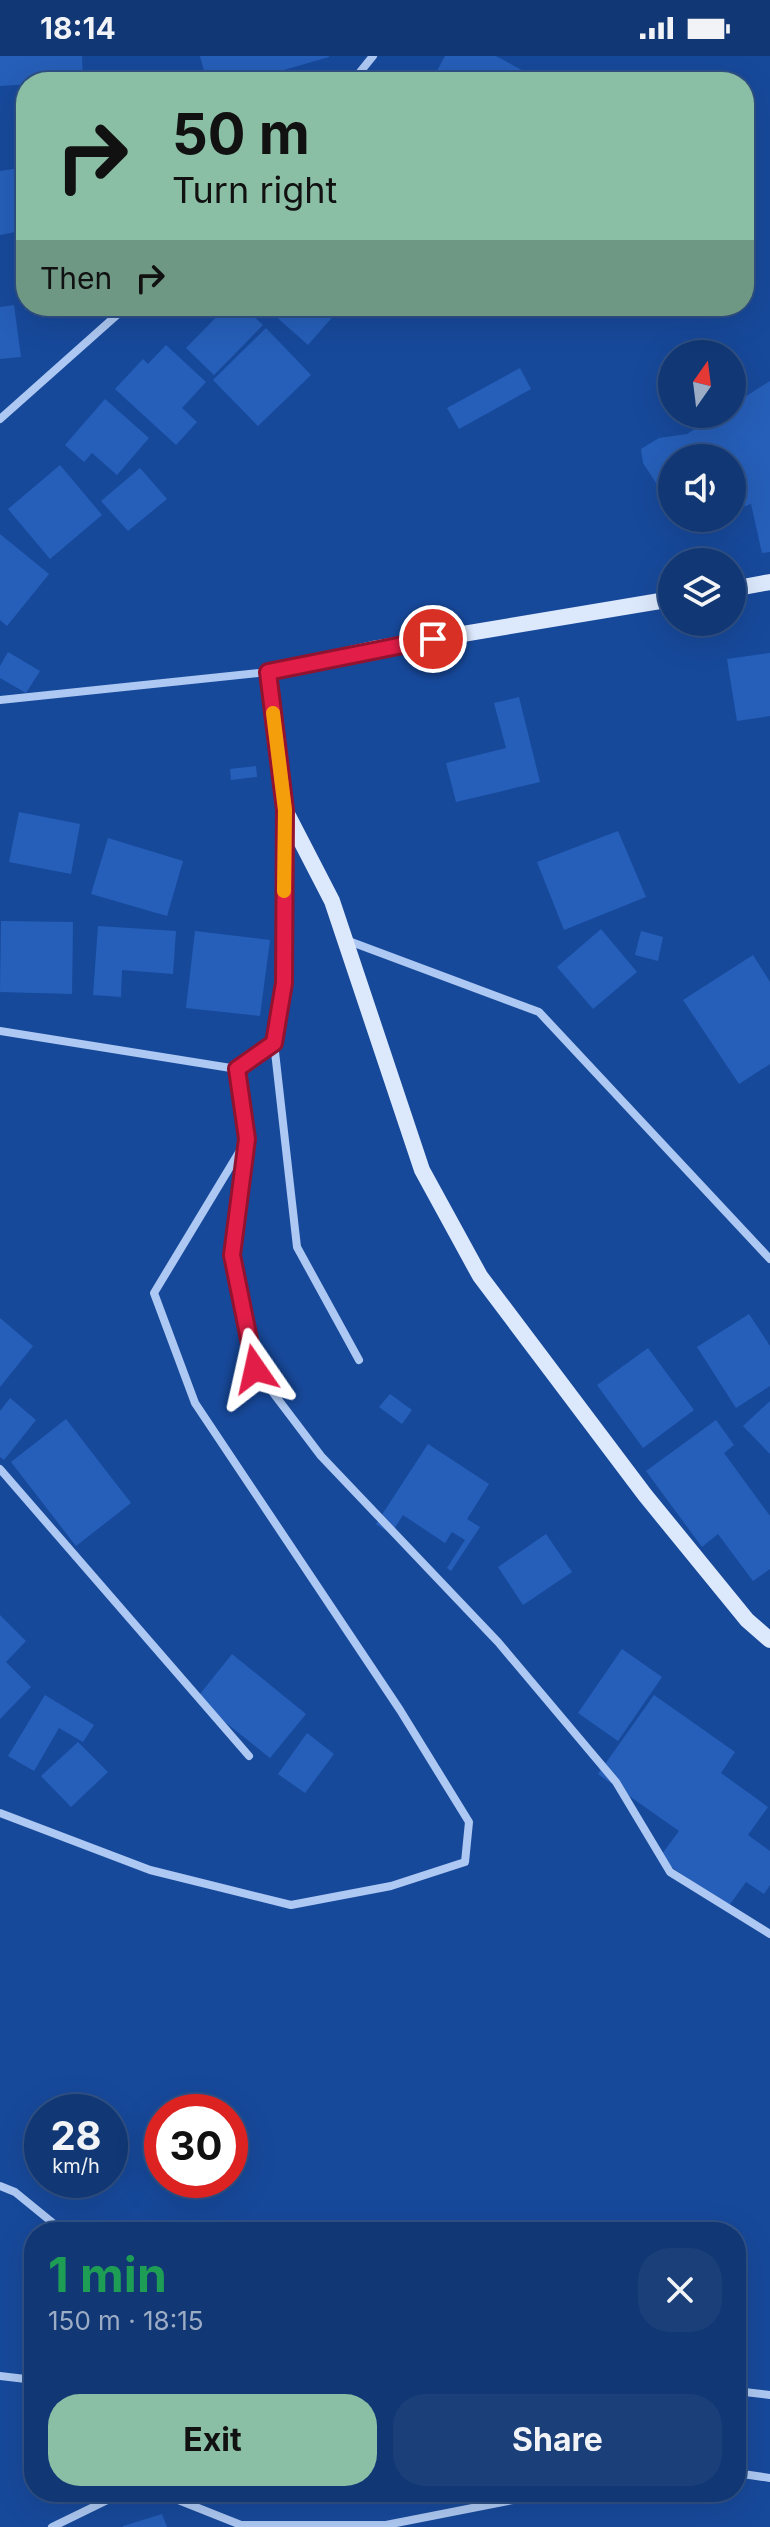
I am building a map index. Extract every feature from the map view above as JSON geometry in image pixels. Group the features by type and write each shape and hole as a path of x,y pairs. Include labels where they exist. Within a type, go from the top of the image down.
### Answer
{"street":[{"path":"360,72 373,56"},
{"path":"0,419 116,316"},
{"path":"746,586 770,582"},
{"path":"0,700 268,672 373,649 658,601"},
{"path":"268,672 285,810 284,983 274,1043 297,1247 359,1360"},
{"path":"285,810 332,901 422,1170 480,1276 645,1495 747,1620 770,1640"},
{"path":"345,940 539,1012 770,1259"},
{"path":"0,1031 237,1069 274,1043"},
{"path":"237,1069 247,1139 232,1255 255,1369 321,1456 498,1642 616,1782 670,1872 770,1934"},
{"path":"0,1813 150,1870 291,1905 391,1886 465,1862 469,1822 400,1710 195,1403 154,1293 247,1139"},
{"path":"0,1469 249,1756"},
{"path":"0,2186 15,2192 52,2222"},
{"path":"0,2376 24,2379"},
{"path":"746,2392 770,2395"},
{"path":"746,2474 770,2478"},
{"path":"52,2527 103,2502"},
{"path":"183,2502 241,2525 385,2526 504,2502"}],"building":[{"path":"0,56 82,56 83,72 16,72 16,85 0,86"},
{"path":"200,56 329,56 277,72 204,72"},
{"path":"445,56 496,56 525,72 436,72"},
{"path":"16,169 16,232 0,235 0,171"},
{"path":"14,305 21,357 0,359 0,307"},
{"path":"217,316 254,316 263,325 214,375 186,348"},
{"path":"275,316 333,316 308,345"},
{"path":"266,328 311,375 258,426 213,380"},
{"path":"166,345 206,382 182,408 197,422 176,445 115,389 143,359 148,364"},
{"path":"520,368 531,389 459,429 447,408"},
{"path":"770,381 770,552 762,553 751,504 746,506 746,444 658,444 658,486 643,463 641,449 659,438 687,434 696,428 746,428 746,396"},
{"path":"105,399 149,438 117,475 92,453 84,462 65,445"},
{"path":"60,465 102,515 50,559 8,509"},
{"path":"140,468 167,499 128,531 101,501"},
{"path":"0,534 49,574 7,626 0,620"},
{"path":"8,652 40,671 26,693 0,678 0,666"},
{"path":"770,653 770,716 737,721 727,659"},
{"path":"519,697 540,782 456,802 446,763 506,748 494,703"},
{"path":"256,766 257,777 231,780 230,769"},
{"path":"19,812 80,824 71,874 9,862"},
{"path":"618,831 646,897 564,930 537,862"},
{"path":"108,838 183,861 167,916 91,894"},
{"path":"1,921 73,922 72,994 0,992"},
{"path":"98,926 176,931 173,974 122,970 121,997 93,995"},
{"path":"601,929 637,972 593,1009 557,967"},
{"path":"195,931 270,940 260,1016 186,1008"},
{"path":"641,931 663,937 658,961 635,955"},
{"path":"753,955 770,982 770,1064 739,1084 683,1000"},
{"path":"749,1314 770,1346 770,1386 736,1408 697,1347"},
{"path":"0,1318 33,1346 0,1387"},
{"path":"648,1348 694,1410 643,1448 597,1385"},
{"path":"390,1394 412,1410 402,1424 379,1407"},
{"path":"10,1398 36,1420 4,1460 0,1457 0,1411"},
{"path":"770,1401 770,1454 743,1426"},
{"path":"66,1419 131,1503 76,1546 11,1462"},
{"path":"716,1420 734,1445 724,1453 770,1516 770,1569 753,1581 718,1534 702,1547 646,1471"},
{"path":"428,1444 489,1484 467,1519 480,1527 451,1571 447,1568 465,1540 452,1532 445,1543 403,1515 391,1534 376,1524"},
{"path":"546,1534 572,1572 523,1605 498,1567"},
{"path":"0,1615 26,1641 6,1662 31,1687 0,1719"},
{"path":"622,1649 662,1677 618,1741 578,1713"},
{"path":"232,1654 306,1714 270,1758 196,1699"},
{"path":"45,1695 94,1725 83,1742 59,1728 34,1771 8,1756"},
{"path":"654,1695 735,1752 721,1773 768,1807 748,1835 770,1851 770,1885 764,1894 746,1882 728,1907 659,1858 679,1831 598,1774"},
{"path":"307,1733 334,1754 305,1793 278,1774"},
{"path":"78,1742 108,1772 71,1807 41,1776"},
{"path":"162,2514 167,2527 123,2527 123,2526"}],"slow traffic":[{"path":"273,713 285,810 284,891"}],"route":[{"path":"255,1369 232,1255 247,1139 237,1069 274,1043 284,983 285,810 268,672 433,639"}]}
